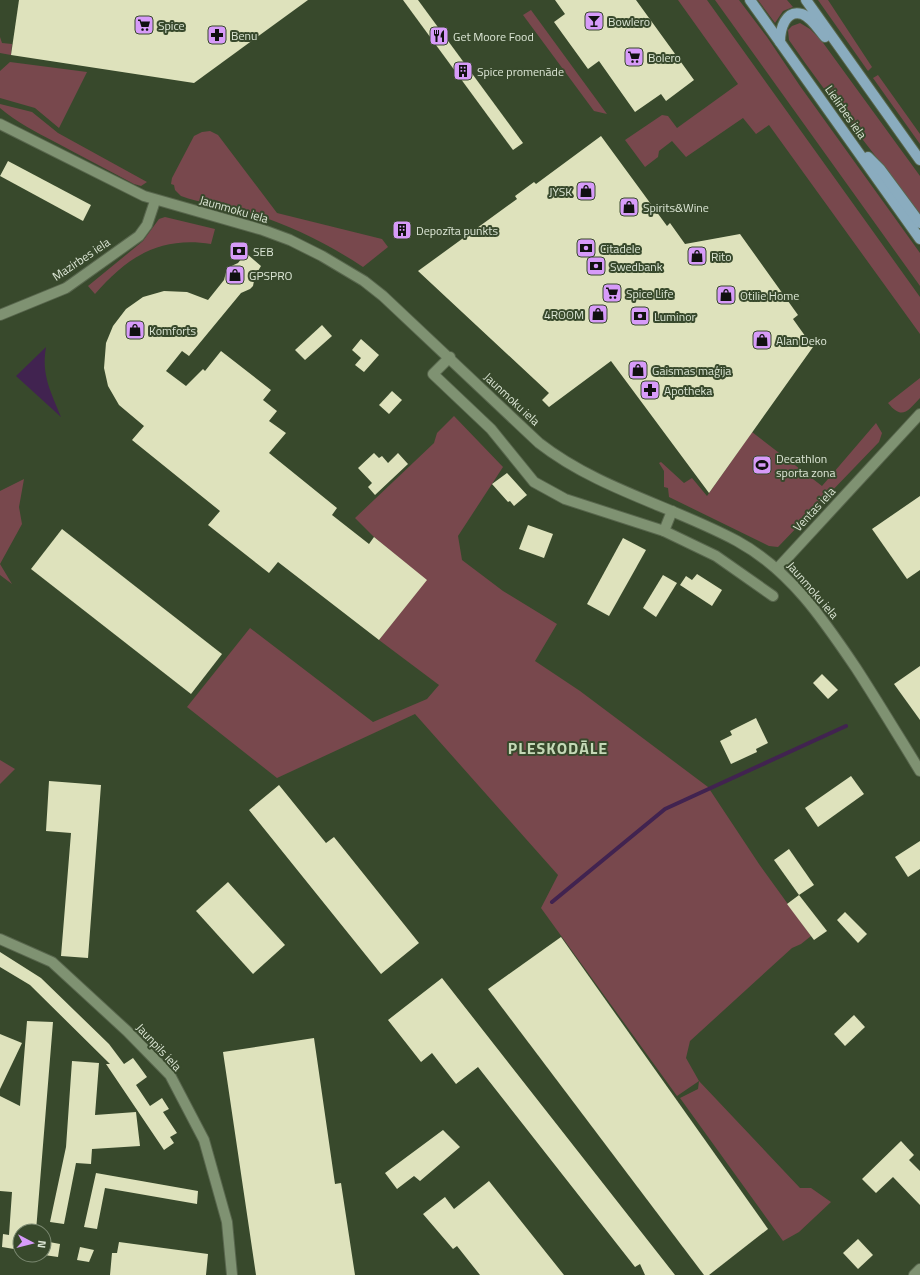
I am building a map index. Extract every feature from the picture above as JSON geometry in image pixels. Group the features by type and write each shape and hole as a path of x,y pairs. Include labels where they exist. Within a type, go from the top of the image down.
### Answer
{"main road":[{"name":"Lielirbes iela","path":"750,0 920,239"},
{"path":"806,0 920,160"},
{"path":"780,42 782,27 785,20 789,16 802,14 817,28 836,52 851,64"},
{"path":"850,141 880,169 920,223"}],"street":[{"name":"Jaunmoku iela","path":"0,117 17,131"},
{"name":"Jaunmoku iela","path":"0,124 17,131 126,188 155,201 263,230 322,256 364,281 383,296 450,357 540,443 555,455 600,481 698,521 738,542 777,569 804,596 829,628 920,771"},
{"name":"Mazirbes iela","path":"0,315 66,288 139,236 147,225 155,201"},
{"path":"450,357 433,374 491,429 534,482 565,499 664,531 716,556 773,596"},
{"name":"Ventas iela","path":"777,569 920,414"},
{"path":"664,531 672,511"},
{"name":"Jaunpils iela","path":"0,939 52,962 127,1031 170,1075 204,1140 227,1222 232,1275"},
{"path":"914,1275 920,1269"}],"shaded area":[{"path":"678,0 707,0 920,297 920,334 769,125 756,134 743,118 686,157 672,141 659,151 658,157 645,167 625,140 662,115 668,116 677,128 738,84"},
{"path":"715,0 739,0 767,37 800,86 920,253 920,286"},
{"path":"758,0 787,0 793,7 783,11 775,23"},
{"path":"818,0 828,0 872,67 868,71"},
{"path":"531,10 607,114 594,111 523,15"},
{"path":"800,23 810,29 821,40 920,176 920,215 789,40 788,30 792,26"},
{"path":"0,37 2,43 12,44 11,55 0,53"},
{"path":"10,62 87,72 59,128 35,108 0,98 0,71"},
{"path":"878,75 920,134 920,144 873,78"},
{"path":"0,104 32,112 58,133 147,182 141,186 134,184 26,126 0,108"},
{"path":"210,131 218,135 277,213 382,239 388,247 363,267 319,241 272,220 240,210 181,196 175,190 174,185 171,184 172,178 194,136 202,132"},
{"path":"165,217 215,229 211,244 193,242 176,243 146,252 119,269 95,294 88,286 143,241 159,219"},
{"path":"46,347 46,375 61,417 16,376"},
{"path":"920,378 920,398 908,410 901,413 888,403"},
{"path":"454,416 503,467 458,536 462,560 503,591 557,624 535,661 580,691 708,787 759,864 811,936 801,944 792,948 690,1041 686,1058 699,1081 677,1096 541,908 558,875 415,714 277,778 187,707 250,628 373,722 427,699 439,685 379,640 426,580 374,537 355,518 434,443 437,433"},
{"name":"Decathlon sporta zona","path":"876,423 882,433 879,442 778,547 769,546 669,497 668,488 664,487 664,471 659,463 661,462 684,483 692,478 707,496 752,432 822,486"},
{"path":"24,479 19,507 22,524 0,564 0,491"},
{"path":"0,564 12,584 0,575"},
{"path":"0,760 15,769 0,784"},
{"path":"699,1081 800,1188 811,1188 831,1202 799,1232 783,1241 680,1098 698,1089"}],"building":[{"name":"Spice","path":"19,0 308,0 194,83 11,55"},
{"name":"Spice promenāde","path":"403,0 418,0 523,143 513,150"},
{"name":"Bolero","path":"555,0 636,0 694,80 666,101 661,94 635,112 599,61 588,69 554,22 565,14"},
{"name":"Spice Life","path":"601,136 667,226 670,223 685,244 740,234 798,315 793,319 813,347 709,493 611,361 549,407 542,400 549,393 418,271 517,199 515,196 534,182 536,184"},
{"path":"8,161 91,205 83,221 0,176"},
{"path":"246,253 261,266 255,276 253,286 241,293 189,356 182,351 166,371 186,386 203,369 205,371 221,351 271,390 263,400 277,411 269,421 286,433 269,453 337,508 332,515 369,544 374,537 427,580 379,640 278,562 269,573 208,525 220,511 132,440 144,426 119,405 108,386 104,368 106,343 113,326 126,309 143,297 164,291 187,292 208,300 224,280 227,268 238,263"},
{"path":"322,325 332,336 305,360 295,350"},
{"path":"361,339 379,355 364,372 355,365 361,358 352,350"},
{"path":"392,391 402,400 389,414 379,405"},
{"path":"374,453 379,458 382,456 388,463 398,453 408,464 375,495 368,487 372,483 358,468"},
{"path":"507,473 527,495 514,506 510,501 508,502 492,484"},
{"path":"920,496 920,570 907,579 872,529"},
{"path":"528,525 553,534 544,558 519,549"},
{"path":"62,529 222,654 191,694 31,569"},
{"path":"623,538 646,550 609,616 587,604"},
{"path":"697,574 722,590 712,606 680,585 686,576 692,580"},
{"path":"663,575 677,583 656,617 643,608"},
{"path":"920,666 920,720 894,684"},
{"path":"822,674 838,690 828,699 813,683"},
{"path":"756,718 768,743 756,749 757,752 731,764 720,741 732,735 730,731"},
{"path":"851,776 864,794 818,827 805,808"},
{"path":"49,781 101,785 88,958 61,956 71,833 46,831"},
{"path":"279,785 326,843 334,837 419,943 381,974 249,810"},
{"path":"920,841 920,869 908,877 895,857"},
{"path":"789,849 814,885 799,895 774,860"},
{"path":"228,882 285,945 253,974 196,911"},
{"path":"799,895 827,931 814,940 787,904"},
{"path":"845,912 867,934 858,943 837,920"},
{"path":"561,937 768,1229 709,1275 704,1275 488,989"},
{"path":"0,952 41,978 109,1044 124,1064 133,1058 147,1077 136,1085 150,1106 162,1098 169,1109 163,1112 177,1133 170,1137 174,1143 164,1150 106,1064 110,1064 30,985 0,967"},
{"path":"442,978 675,1275 645,1275 640,1264 635,1267 478,1067 456,1084 432,1053 421,1062 388,1020"},
{"path":"854,1015 865,1027 845,1046 834,1034"},
{"path":"27,1021 53,1022 37,1223 12,1223 12,1249 2,1247 3,1234 9,1235 12,1192 0,1191 0,1096 20,1106"},
{"path":"0,1034 22,1043 0,1089"},
{"path":"314,1038 335,1184 341,1183 355,1275 256,1275 223,1052"},
{"path":"72,1061 99,1063 95,1115 136,1112 140,1146 92,1149 91,1164 76,1163 64,1224 50,1222 66,1147"},
{"path":"443,1130 460,1147 420,1181 414,1176 397,1189 385,1173"},
{"path":"901,1141 914,1155 909,1160 920,1171 920,1205 893,1177 876,1193 862,1179"},
{"path":"96,1173 198,1191 197,1204 105,1188 97,1229 84,1227"},
{"path":"489,1181 564,1275 480,1275 457,1246 453,1249 423,1214 445,1197 454,1209"},
{"path":"858,1239 873,1255 858,1269 843,1253"},
{"path":"52,1242 60,1244 58,1257 52,1256"},
{"path":"119,1242 208,1254 206,1275 110,1275 112,1253 117,1253"},
{"path":"80,1247 94,1250 89,1262 77,1260"}],"waterway":[{"path":"552,902 665,809 846,726"}],"place":[{"name":"Bowlero","path":"594,21"},
{"name":"Spice","path":"144,25"},
{"name":"Benu","path":"217,35"},
{"name":"Get Moore Food","path":"439,36"},
{"name":"Bolero","path":"634,57"},
{"name":"Spice promenāde","path":"463,71"},
{"name":"JYSK","path":"586,191"},
{"name":"Spirits&Wine","path":"629,207"},
{"name":"Depozīta punkts","path":"402,230"},
{"name":"Citadele","path":"586,248"},
{"name":"SEB","path":"239,251"},
{"name":"Rito","path":"697,256"},
{"name":"Swedbank","path":"596,266"},
{"name":"GPSPRO","path":"235,275"},
{"name":"Spice Life","path":"612,293"},
{"name":"Otilie Home","path":"726,295"},
{"name":"4ROOM","path":"598,314"},
{"name":"Luminor","path":"640,316"},
{"name":"Komforts","path":"135,330"},
{"name":"Alan Deko","path":"762,340"},
{"name":"Gaismas maģija","path":"638,370"},
{"name":"Apotheka","path":"650,390"},
{"name":"Decathlon sporta zona","path":"762,465"}],"district":[{"name":"PLESKODĀLE","path":"558,748"}]}
